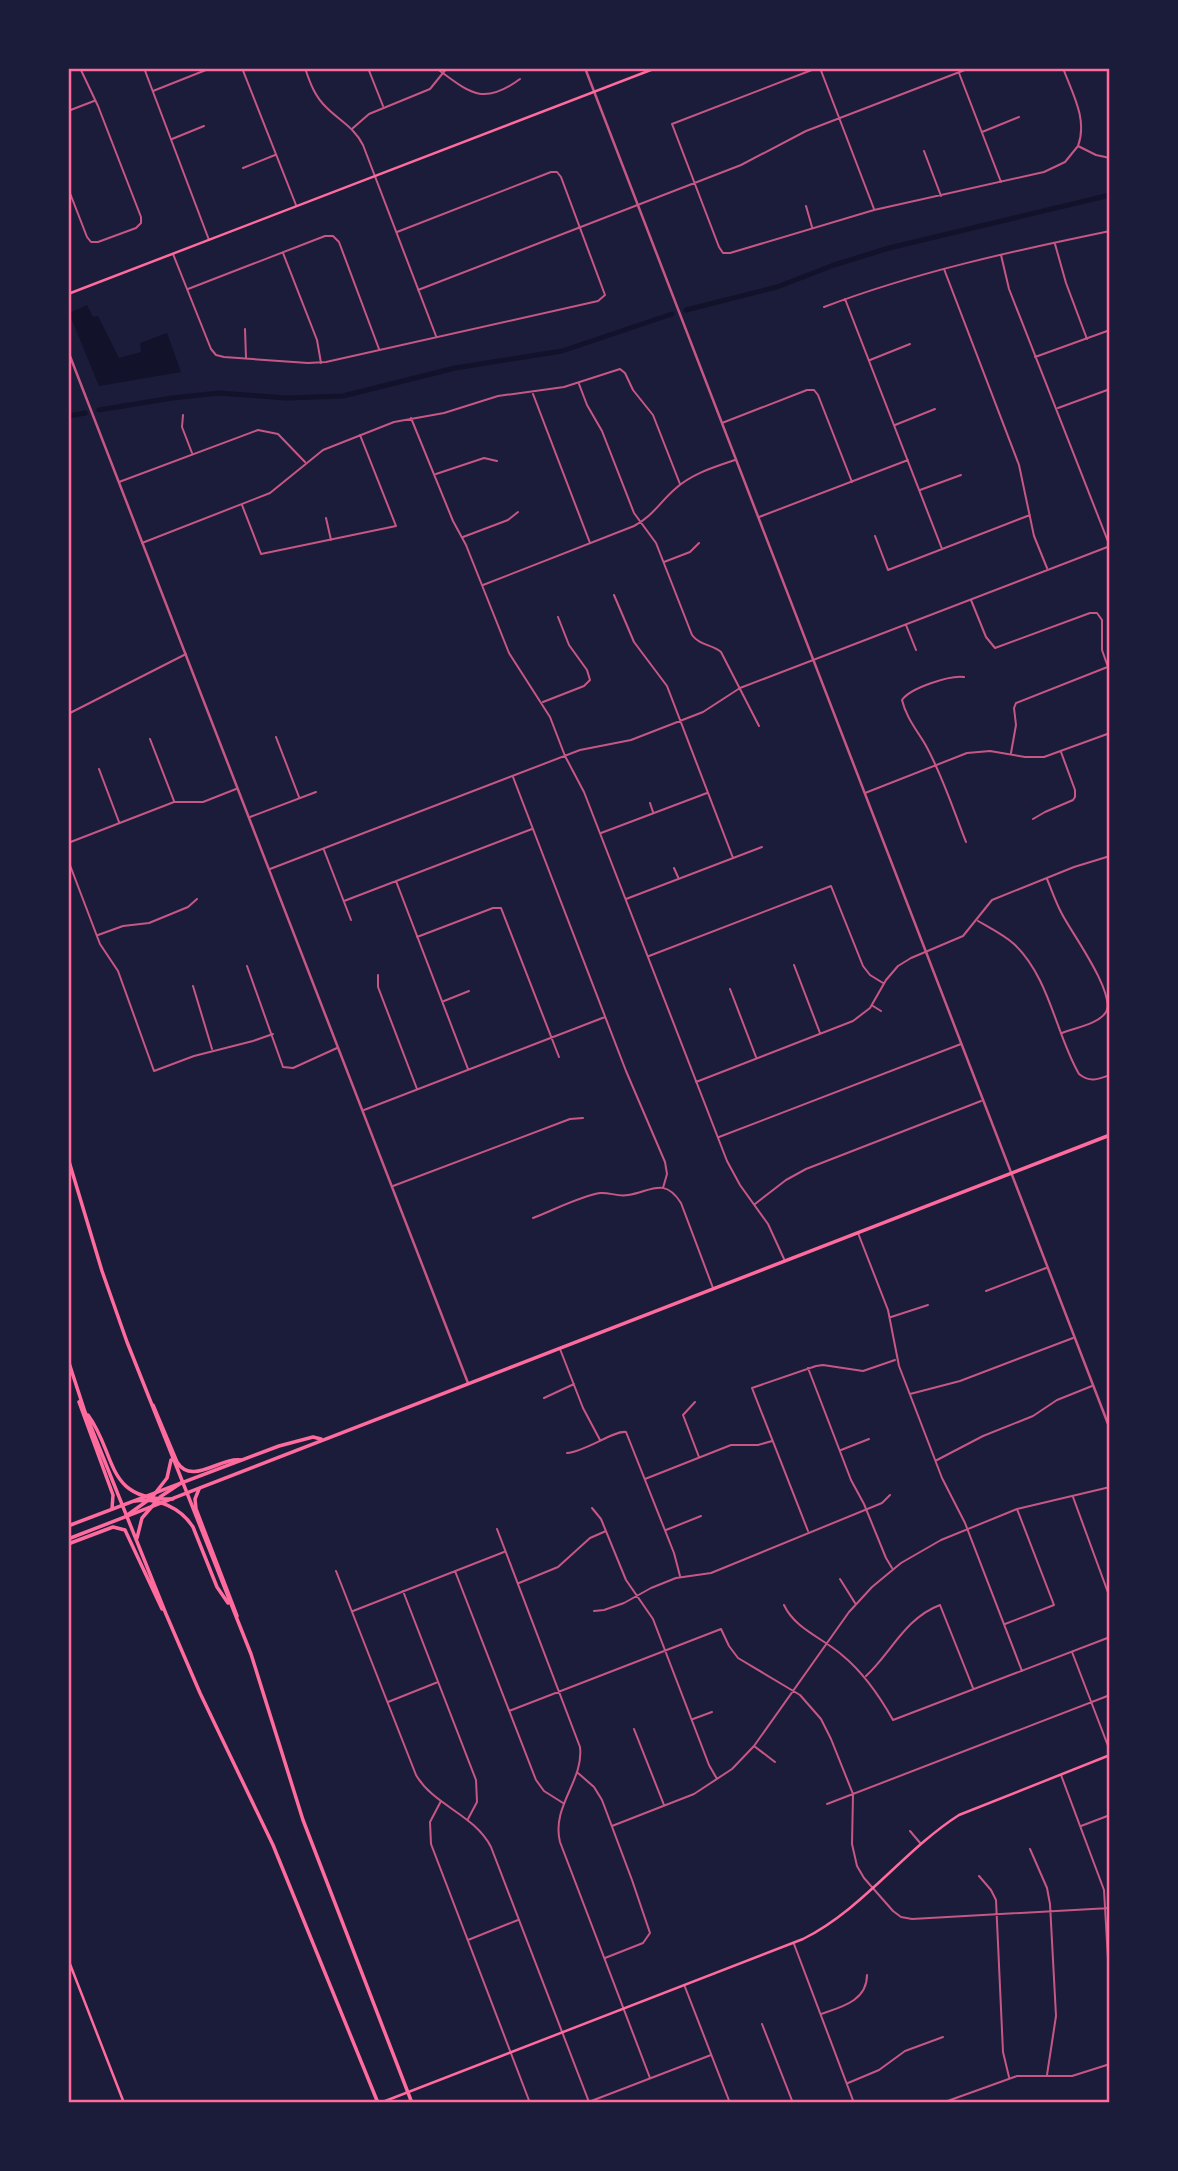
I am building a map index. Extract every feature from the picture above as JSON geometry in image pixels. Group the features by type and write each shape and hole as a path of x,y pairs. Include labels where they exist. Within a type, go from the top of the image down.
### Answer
{"main road":[{"path":"68,294 656,68"},
{"path":"158,1501 173,1499 316,1444 321,1439 1110,1135"},
{"path":"68,1158 102,1270 144,1387 257,1671 303,1820 412,2103"},
{"path":"68,1360 85,1412 166,1614 190,1671 274,1845 371,2089 379,2103 794,1943 830,1923 959,1815 1110,1753"},
{"path":"144,1387 177,1462 184,1470 194,1472 230,1459 241,1460"},
{"path":"78,1393 82,1416 113,1494 112,1509"},
{"path":"85,1412 94,1424 117,1478 130,1488 176,1509 191,1523 220,1592 230,1605"},
{"path":"68,1526 241,1460 313,1437 321,1439"},
{"path":"126,1516 152,1496 167,1478 171,1456"},
{"path":"68,1539 150,1507 181,1483"},
{"path":"199,1489 195,1506 233,1601 241,1629"},
{"path":"137,1543 139,1525 150,1507"},
{"path":"68,1544 113,1527 125,1530 130,1535 154,1597 166,1614"},
{"path":"68,1959 124,2103"}],"street":[{"path":"68,188 91,242 136,228 141,223 142,219 80,68"},
{"path":"144,68 209,240"},
{"path":"153,91 211,68"},
{"path":"242,68 296,206"},
{"path":"305,68 314,93 321,103 352,128 363,145 436,337"},
{"path":"368,68 383,108"},
{"path":"436,68 470,93 479,95 510,86 520,79"},
{"path":"352,128 366,116 426,91 447,68"},
{"path":"585,68 1110,1429"},
{"path":"874,210 819,68 671,124 719,247 723,253 730,253 874,210 1055,168 1065,162 1078,146 1082,132 1081,119 1063,68"},
{"path":"418,290 748,162 801,134 970,68"},
{"path":"959,72 1001,182"},
{"path":"68,111 95,100"},
{"path":"982,132 1019,117"},
{"path":"171,139 204,126"},
{"path":"1078,146 1096,155 1110,158"},
{"path":"923,151 941,195"},
{"path":"243,168 276,155"},
{"path":"173,254 212,351 221,357 321,363 598,301 604,296 605,291 557,172 551,172 397,232"},
{"path":"806,206 813,228"},
{"path":"824,307 970,262 1110,231"},
{"path":"187,289 325,236 336,238 380,350"},
{"path":"1055,243 1067,286 1087,339"},
{"path":"283,252 318,343 321,363"},
{"path":"269,870 565,756 592,747 626,742 708,710 740,688 1110,545 1007,284 1001,255"},
{"path":"944,270 1019,465 1034,536 1047,569"},
{"path":"845,299 942,549"},
{"path":"245,329 246,359"},
{"path":"1035,358 1110,330"},
{"path":"869,360 910,344"},
{"path":"68,351 468,1382"},
{"path":"142,542 275,489 324,450 394,422 461,408 493,397 578,383 620,369 653,415 680,484"},
{"path":"578,383 602,431 632,510 655,541 693,638 721,653 759,726"},
{"path":"1057,409 1110,389"},
{"path":"722,423 807,390 814,390 852,482"},
{"path":"532,392 590,544"},
{"path":"894,425 935,409"},
{"path":"183,415 182,427 192,454"},
{"path":"411,418 509,653 552,721 565,756 582,787 718,1138 736,1178 768,1224 785,1260"},
{"path":"119,483 248,432 263,430 273,432 285,440 305,463"},
{"path":"242,504 261,554 396,526 360,435"},
{"path":"435,474 484,458 498,461"},
{"path":"482,585 641,523 655,512 680,484 691,477 736,460"},
{"path":"758,517 908,460"},
{"path":"919,491 961,475"},
{"path":"462,537 508,520 518,512"},
{"path":"875,536 888,570 1030,515"},
{"path":"326,517 331,540"},
{"path":"663,563 690,552 699,543"},
{"path":"614,595 634,642 662,677 733,858"},
{"path":"971,599 986,637 995,648 1095,612 1102,620 1102,650 1109,666 1016,703 1016,725 1010,754"},
{"path":"541,703 586,685 590,680 587,670 570,649 558,617"},
{"path":"906,624 916,650"},
{"path":"68,714 186,654"},
{"path":"964,677 950,677 909,693 903,698 903,704 935,765 966,842"},
{"path":"864,793 979,751 1034,758 1060,752 1110,733"},
{"path":"276,737 299,798"},
{"path":"150,739 174,802"},
{"path":"1033,819 1076,797 1060,752"},
{"path":"99,769 120,823"},
{"path":"512,776 665,1162 667,1174 663,1188"},
{"path":"68,843 174,802 203,802 238,789"},
{"path":"249,818 316,792"},
{"path":"600,833 708,792"},
{"path":"650,803 653,813"},
{"path":"344,901 533,829"},
{"path":"625,899 762,847"},
{"path":"324,849 351,920"},
{"path":"696,1082 857,1019 872,1005 884,984 902,963 969,932 992,900 1110,856"},
{"path":"68,860 97,936 116,968 154,1070 273,1034"},
{"path":"674,868 679,878"},
{"path":"1047,878 1060,911 1097,975 1108,1007 1099,1018 1062,1033"},
{"path":"396,881 469,1070"},
{"path":"648,957 831,886 863,966 870,975 884,984"},
{"path":"97,936 123,926 149,923 188,907 197,898"},
{"path":"418,937 499,908 503,912 559,1058"},
{"path":"977,920 1003,936 1023,955 1045,991 1078,1072 1087,1080 1096,1080 1110,1074"},
{"path":"794,965 820,1034"},
{"path":"247,966 282,1066 287,1069 338,1048"},
{"path":"378,975 378,987 417,1090"},
{"path":"193,986 212,1051"},
{"path":"730,989 757,1058"},
{"path":"443,1002 470,991"},
{"path":"872,1005 881,1011"},
{"path":"363,1111 606,1017"},
{"path":"718,1138 961,1044"},
{"path":"754,1205 786,1180 806,1169 982,1101"},
{"path":"392,1187 570,1119 583,1118"},
{"path":"533,1218 599,1194 629,1195 652,1188 663,1188 674,1194 681,1203 713,1288"},
{"path":"858,1232 890,1318 897,1360 1022,1671"},
{"path":"986,1292 1047,1267"},
{"path":"890,1318 928,1305"},
{"path":"910,1394 960,1381 1074,1338"},
{"path":"560,1347 583,1408 601,1441"},
{"path":"808,1532 752,1388 808,1368 824,1365 863,1371 897,1360"},
{"path":"808,1368 853,1484 893,1569"},
{"path":"544,1398 574,1384"},
{"path":"936,1461 982,1436 1033,1416 1057,1400 1093,1386"},
{"path":"695,1402 683,1415 699,1458"},
{"path":"567,1452 580,1451 617,1432 626,1433 665,1530 680,1577"},
{"path":"840,1450 869,1439"},
{"path":"645,1479 734,1445 758,1445 773,1441"},
{"path":"612,1826 694,1794 738,1764 754,1746 856,1604 893,1569 932,1544 1017,1509 1110,1487"},
{"path":"594,1611 608,1609 680,1577 711,1573 884,1502 890,1494"},
{"path":"1073,1496 1077,1514 1110,1598"},
{"path":"592,1508 600,1516 623,1575 653,1619 709,1765 718,1780"},
{"path":"1004,1625 1054,1605 1017,1509"},
{"path":"665,1530 701,1516"},
{"path":"497,1529 580,1747 577,1772 558,1822 558,1837 650,2078"},
{"path":"518,1583 558,1567 590,1538 606,1531"},
{"path":"352,1611 506,1552"},
{"path":"336,1571 416,1775 426,1789 468,1820 487,1840 587,2102 711,2055"},
{"path":"455,1571 536,1780 544,1791 563,1803"},
{"path":"840,1579 856,1604"},
{"path":"403,1591 477,1784 476,1806 468,1820"},
{"path":"784,1605 797,1623 826,1643 865,1677 893,1720 1110,1637"},
{"path":"865,1677 909,1626 931,1608 940,1605 974,1689"},
{"path":"509,1711 721,1629 738,1658 794,1691 813,1708 826,1726 853,1794 854,1857 862,1874 895,1913 904,1918 1110,1908"},
{"path":"1072,1651 1110,1753"},
{"path":"387,1702 438,1682"},
{"path":"828,1804 1110,1695"},
{"path":"692,1720 712,1712"},
{"path":"634,1729 664,1806"},
{"path":"754,1746 775,1762"},
{"path":"577,1772 594,1787 612,1826 650,1933 647,1941 604,1958"},
{"path":"1061,1774 1101,1878 1110,1994"},
{"path":"442,1801 430,1822 430,1836 530,2103"},
{"path":"1081,1826 1110,1815"},
{"path":"910,1831 922,1845"},
{"path":"1030,1849 1047,1888 1051,1911 1056,2017 1047,2075"},
{"path":"979,1876 994,1895 1003,2052 1009,2077"},
{"path":"468,1940 519,1920"},
{"path":"794,1943 854,2103"},
{"path":"820,2015 856,1999 866,1988 867,1975"},
{"path":"684,1986 730,2103"},
{"path":"762,2024 793,2103"},
{"path":"847,2083 876,2072 905,2051 943,2037"},
{"path":"942,2103 1009,2077 1024,2074 1079,2075 1110,2064"}],"shaded area":[{"path":"87,305 93,317 98,316 119,358 141,352 140,343 167,333 181,372 99,386 69,313"}],"waterway":[{"path":"686,310 777,287 889,248 1110,195"},
{"path":"99,410 219,393 286,398 343,396 455,368 562,351 672,314"},
{"path":"68,416 85,413"}]}
